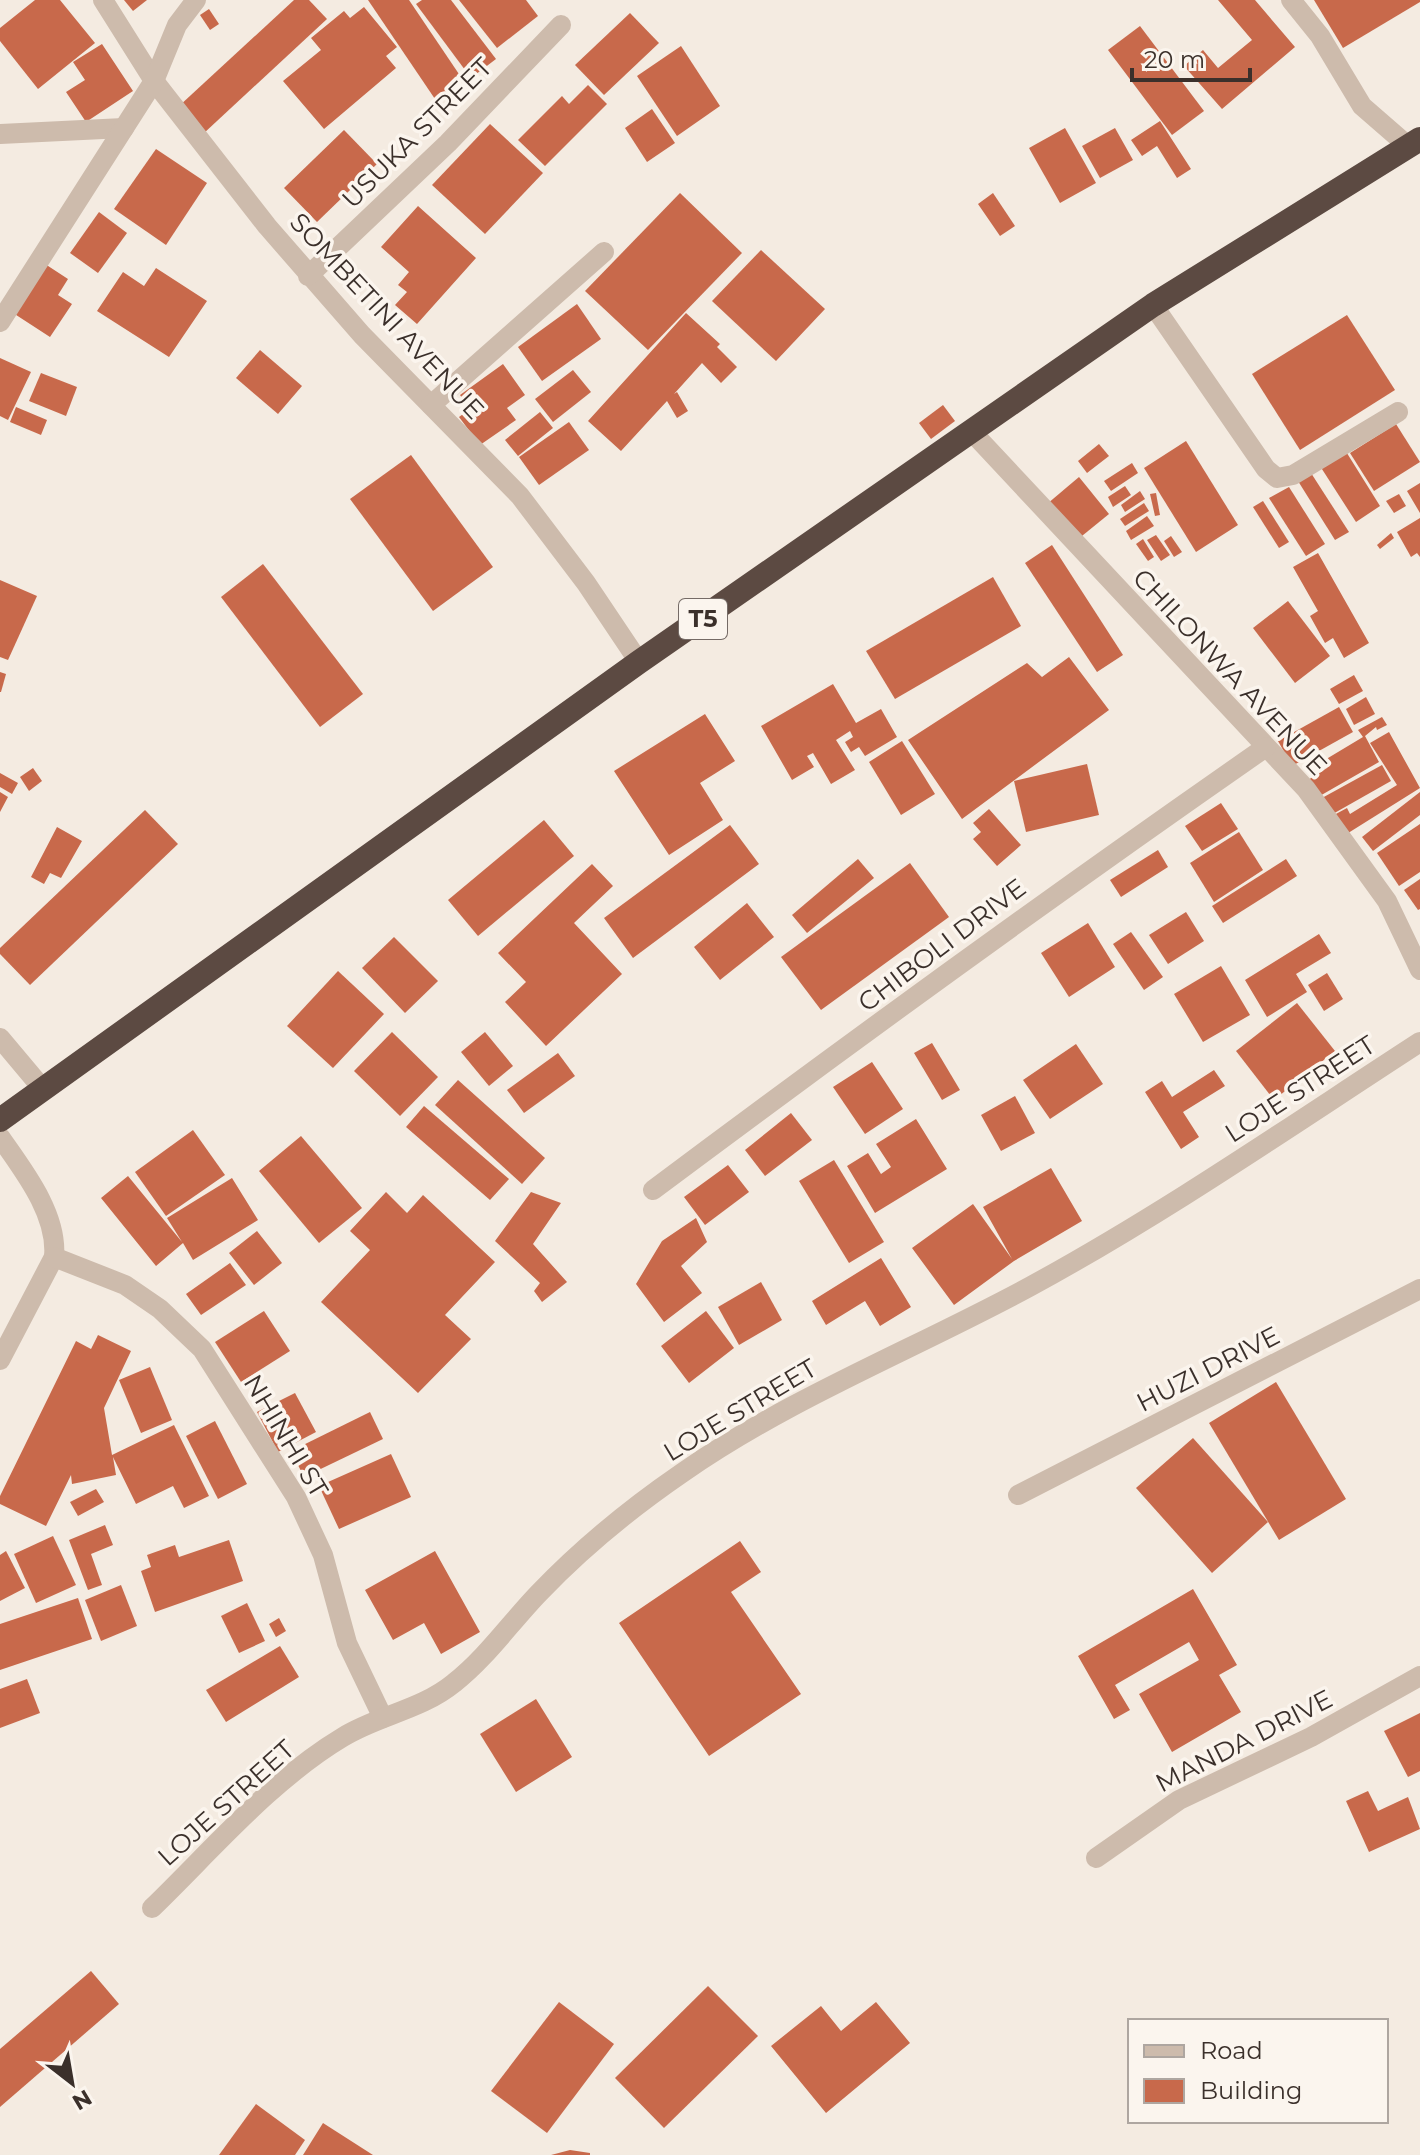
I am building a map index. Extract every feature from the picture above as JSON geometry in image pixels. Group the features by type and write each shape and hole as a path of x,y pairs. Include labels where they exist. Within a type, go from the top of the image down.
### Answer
{"highway":[{"name":"T5","path":"0,1120 639,662 1153,305 1414,143"}],"street":[{"name":"SOMBETINI AVENUE","path":"103,0 154,81 308,276 520,496 586,583 639,662"},
{"path":"0,322 154,81 177,25 196,0"},
{"path":"1291,0 1320,36 1362,106 1414,143"},
{"name":"USUKA STREET","path":"308,276 448,143 561,25"},
{"path":"0,134 124,128"},
{"path":"431,405 604,252"},
{"path":"1153,305 1266,469 1277,478 1293,475 1398,412"},
{"name":"CHILONWA AVENUE","path":"972,432 1306,789 1387,901 1420,970"},
{"name":"CHIBOLI DRIVE","path":"653,1190 1023,917 1266,747"},
{"path":"0,1038 42,1088"},
{"name":"LOJE STREET","path":"152,1908 291,1775 343,1737 425,1703 456,1681 541,1590 604,1531 683,1472 782,1411 986,1311 1069,1265 1420,1042"},
{"path":"0,1137 36,1194 52,1233 54,1257 0,1360"},
{"name":"NHINHI ST","path":"54,1257 125,1285 160,1309 202,1349 296,1497 323,1555 347,1643 383,1718"},
{"name":"HUZI DRIVE","path":"1018,1495 1420,1289"},
{"name":"MANDA DRIVE","path":"1096,1858 1179,1800 1311,1737 1420,1676"}],"building":[{"path":"35,0 60,0 95,43 38,89 0,41 0,28"},
{"path":"124,0 147,0 133,11"},
{"path":"294,0 309,0 327,19 203,134 178,107"},
{"path":"368,0 409,0 465,83 437,102"},
{"path":"422,0 451,0 496,59 471,78 416,4"},
{"path":"459,0 526,0 538,16 497,48"},
{"path":"1218,0 1255,0 1295,47 1222,109 1184,66 1203,50 1218,68 1252,40"},
{"path":"1314,0 1420,0 1420,2 1343,48"},
{"path":"364,7 397,47 386,56 396,68 324,129 283,81 321,50 311,38 344,11 350,18"},
{"path":"209,9 219,24 210,30 200,15"},
{"path":"630,13 659,43 604,95 575,65"},
{"path":"1140,26 1204,111 1172,135 1108,50"},
{"path":"102,44 133,91 86,122 66,92 85,80 73,62"},
{"path":"681,46 720,106 677,136 637,76"},
{"path":"588,85 607,104 545,166 518,140 562,96 569,104"},
{"path":"652,109 675,143 647,162 625,128"},
{"path":"1160,121 1191,169 1177,178 1157,146 1142,156 1131,140"},
{"path":"490,124 543,173 485,234 432,185"},
{"path":"1065,128 1096,183 1060,203 1029,148"},
{"path":"1115,128 1133,160 1100,178 1082,146"},
{"path":"344,130 377,164 317,222 284,188"},
{"path":"156,149 207,183 166,245 114,209"},
{"path":"680,193 742,253 648,350 585,291"},
{"path":"993,193 1015,226 1000,236 978,204"},
{"path":"418,206 476,258 417,324 395,305 407,292 398,285 409,272 381,247"},
{"path":"99,212 127,233 98,273 70,253"},
{"path":"761,250 825,309 776,361 712,301"},
{"path":"42,262 68,279 58,295 72,304 50,337 10,311"},
{"path":"156,268 207,301 169,357 97,311 123,272 144,286"},
{"path":"577,304 601,339 542,381 518,347"},
{"path":"686,313 720,344 717,347 737,367 721,383 702,363 674,394 677,392 688,411 677,418 667,401 621,451 588,421"},
{"path":"1347,315 1395,390 1300,450 1252,374"},
{"path":"260,350 302,386 278,414 236,378"},
{"path":"0,358 31,372 8,420 0,416"},
{"path":"503,364 525,395 507,408 516,420 480,445 459,417 470,409 460,395"},
{"path":"573,370 591,392 553,422 535,399"},
{"path":"41,373 77,387 66,416 29,401"},
{"path":"943,405 955,421 931,439 919,423"},
{"path":"16,407 47,420 41,435 10,422"},
{"path":"540,412 553,428 518,456 505,440"},
{"path":"569,422 589,450 539,485 519,457"},
{"path":"1396,424 1420,462 1374,491 1350,453"},
{"path":"1186,441 1238,525 1196,552 1144,468"},
{"path":"1099,444 1109,456 1087,473 1078,461"},
{"path":"1345,450 1380,506 1356,522 1320,466"},
{"path":"411,455 493,567 433,611 350,499"},
{"path":"1132,463 1138,473 1111,491 1104,481"},
{"path":"1311,473 1349,532 1335,540 1298,481"},
{"path":"1079,477 1109,514 1077,540 1047,504"},
{"path":"1420,483 1420,513 1407,491"},
{"path":"1125,486 1131,495 1113,507 1108,497"},
{"path":"1289,487 1325,544 1306,556 1269,498"},
{"path":"1140,491 1145,499 1125,512 1121,505"},
{"path":"1156,493 1160,515 1155,516 1150,494"},
{"path":"1399,494 1406,506 1394,513 1386,501"},
{"path":"1263,501 1289,542 1279,548 1253,507"},
{"path":"1144,503 1149,511 1125,526 1120,519"},
{"path":"1147,516 1154,526 1131,540 1126,531"},
{"path":"1420,518 1420,557 1417,553 1411,557 1397,532"},
{"path":"1391,533 1394,538 1380,549 1377,545"},
{"path":"1156,535 1170,555 1161,561 1147,540"},
{"path":"1171,536 1182,552 1174,557 1164,541"},
{"path":"1143,539 1154,557 1148,561 1136,544"},
{"path":"1052,545 1123,655 1097,672 1025,563"},
{"path":"1318,553 1369,643 1344,658 1333,638 1325,643 1310,616 1318,611 1293,567"},
{"path":"263,564 363,694 320,727 221,597"},
{"path":"993,577 1021,626 895,699 866,651"},
{"path":"0,580 37,596 8,660 0,657"},
{"path":"1288,601 1330,656 1295,683 1253,628"},
{"path":"1069,657 1109,710 962,819 908,740 1027,663 1042,677"},
{"path":"0,672 6,674 1,692 0,692"},
{"path":"1354,675 1363,691 1339,704 1330,689"},
{"path":"833,684 856,723 881,709 897,737 865,756 859,747 851,752 845,742 853,737 850,731 836,740 855,770 831,784 813,753 807,756 814,767 792,780 761,726"},
{"path":"1366,697 1375,714 1354,725 1346,709"},
{"path":"1339,707 1353,732 1292,766 1278,741"},
{"path":"705,714 735,761 700,783 723,820 669,855 614,771"},
{"path":"1382,717 1387,725 1377,730 1376,727 1365,736 1379,762 1318,797 1308,780 1327,768 1323,761 1363,737 1358,730"},
{"path":"1389,732 1420,788 1345,835 1334,815 1347,808 1350,814 1397,785 1370,743"},
{"path":"902,741 935,794 901,815 869,762"},
{"path":"1087,764 1099,815 1026,832 1014,781"},
{"path":"1382,765 1391,781 1331,815 1322,798"},
{"path":"33,768 42,781 29,791 20,777"},
{"path":"0,773 18,783 12,794 0,787"},
{"path":"0,792 8,797 0,812"},
{"path":"1420,792 1420,815 1373,851 1362,837"},
{"path":"1221,803 1238,829 1202,851 1185,826"},
{"path":"989,809 1021,845 997,866 973,839 981,832 973,823"},
{"path":"145,810 178,844 30,985 0,954 0,948"},
{"path":"544,820 574,856 478,936 448,900"},
{"path":"1420,824 1420,872 1399,886 1377,853"},
{"path":"730,825 759,864 633,958 604,918"},
{"path":"57,827 82,841 61,878 50,873 44,884 31,877"},
{"path":"1239,832 1263,870 1214,902 1190,863"},
{"path":"1158,850 1168,867 1121,897 1110,880"},
{"path":"858,859 874,878 807,933 792,915"},
{"path":"1286,859 1297,876 1223,923 1212,906"},
{"path":"910,863 949,917 821,1010 781,957"},
{"path":"592,864 613,886 574,923 622,974 546,1046 505,1002 526,982 498,953"},
{"path":"1420,879 1420,909 1418,910 1404,890"},
{"path":"747,903 774,937 720,980 694,947"},
{"path":"1186,912 1204,941 1168,964 1149,935"},
{"path":"1088,923 1115,967 1069,997 1041,953"},
{"path":"1131,932 1163,977 1144,990 1113,944"},
{"path":"1319,934 1331,953 1296,974 1307,992 1267,1017 1245,980"},
{"path":"394,937 438,981 405,1013 362,968"},
{"path":"1221,966 1250,1015 1203,1042 1174,994"},
{"path":"338,971 384,1014 333,1068 287,1026"},
{"path":"1327,973 1343,999 1324,1011 1308,985"},
{"path":"1297,1003 1335,1051 1274,1100 1236,1051"},
{"path":"392,1032 438,1077 400,1116 354,1071"},
{"path":"485,1032 513,1066 489,1086 461,1052"},
{"path":"932,1043 960,1090 942,1100 914,1053"},
{"path":"1076,1044 1103,1084 1050,1119 1023,1080"},
{"path":"558,1053 575,1076 524,1113 507,1090"},
{"path":"872,1062 903,1109 865,1134 833,1087"},
{"path":"1214,1070 1225,1086 1183,1112 1199,1137 1181,1149 1145,1092 1162,1081 1172,1097"},
{"path":"458,1080 545,1158 522,1184 435,1105"},
{"path":"1015,1096 1035,1133 1001,1151 981,1115"},
{"path":"424,1106 509,1179 490,1200 406,1127"},
{"path":"791,1113 812,1140 765,1176 745,1150"},
{"path":"916,1119 947,1169 875,1213 847,1166 868,1153 881,1174 891,1167 876,1144"},
{"path":"193,1130 225,1175 166,1216 135,1172"},
{"path":"301,1136 362,1208 319,1243 259,1171"},
{"path":"834,1160 884,1242 849,1263 799,1181"},
{"path":"728,1165 749,1192 705,1225 684,1197"},
{"path":"1051,1168 1082,1221 1014,1261 954,1305 912,1248 973,1204 1012,1259 983,1207"},
{"path":"128,1176 182,1242 167,1218 232,1178 258,1220 193,1260 183,1243 156,1266 101,1198"},
{"path":"386,1192 407,1213 423,1195 495,1262 445,1315 471,1339 418,1393 321,1302 370,1250 350,1231"},
{"path":"531,1192 561,1203 533,1244 567,1282 542,1302 534,1291 540,1283 495,1241"},
{"path":"696,1218 707,1242 681,1266 702,1293 664,1322 636,1284 662,1241"},
{"path":"257,1231 282,1263 254,1285 229,1253"},
{"path":"881,1258 911,1307 880,1326 865,1301 826,1325 812,1301"},
{"path":"230,1263 246,1285 201,1315 186,1294"},
{"path":"761,1282 782,1320 739,1345 718,1307"},
{"path":"264,1311 290,1351 241,1382 215,1342"},
{"path":"706,1311 734,1348 689,1383 661,1346"},
{"path":"98,1335 131,1351 104,1408 112,1455 174,1425 209,1496 184,1508 173,1486 136,1504 113,1457 116,1475 72,1484 71,1475 46,1526 0,1504 0,1496 76,1341 91,1349"},
{"path":"150,1367 172,1420 141,1433 119,1380"},
{"path":"1276,1382 1346,1499 1279,1540 1209,1423"},
{"path":"295,1393 316,1432 278,1452 257,1412"},
{"path":"370,1412 383,1439 304,1477 291,1451"},
{"path":"215,1421 247,1484 218,1499 186,1436"},
{"path":"1193,1438 1268,1522 1212,1573 1136,1488"},
{"path":"391,1454 411,1497 339,1529 319,1486"},
{"path":"96,1489 104,1502 78,1516 70,1502"},
{"path":"105,1525 113,1545 91,1554 102,1585 88,1590 69,1540"},
{"path":"53,1536 76,1585 36,1603 14,1554"},
{"path":"229,1540 243,1581 155,1612 141,1571 151,1567 147,1555 175,1545 179,1557"},
{"path":"740,1541 761,1572 731,1592 801,1694 709,1756 619,1623"},
{"path":"6,1551 25,1588 0,1601 0,1555"},
{"path":"435,1551 480,1632 441,1654 424,1623 393,1640 365,1590"},
{"path":"121,1585 137,1626 101,1641 85,1600"},
{"path":"1193,1589 1237,1665 1219,1675 1241,1712 1172,1752 1139,1694 1199,1660 1189,1642 1115,1685 1130,1710 1114,1719 1078,1656"},
{"path":"78,1598 92,1639 0,1670 0,1624"},
{"path":"247,1603 265,1641 239,1653 221,1616"},
{"path":"279,1618 286,1631 276,1637 269,1624"},
{"path":"280,1646 299,1677 226,1722 206,1690"},
{"path":"27,1679 40,1713 0,1728 0,1689"},
{"path":"536,1699 572,1757 516,1792 480,1734"},
{"path":"1420,1713 1420,1771 1408,1777 1384,1731"},
{"path":"1368,1791 1378,1811 1408,1797 1420,1829 1369,1852 1346,1801"},
{"path":"91,1971 119,2004 0,2107 0,2049"},
{"path":"708,1986 758,2036 664,2128 615,2078"},
{"path":"559,2002 614,2044 547,2133 491,2091"},
{"path":"876,2002 910,2043 826,2113 771,2046 821,2006 841,2031"},
{"path":"256,2104 305,2140 295,2155 219,2155"},
{"path":"323,2123 373,2155 303,2155"},
{"path":"570,2150 590,2153 590,2155 551,2155"}]}
